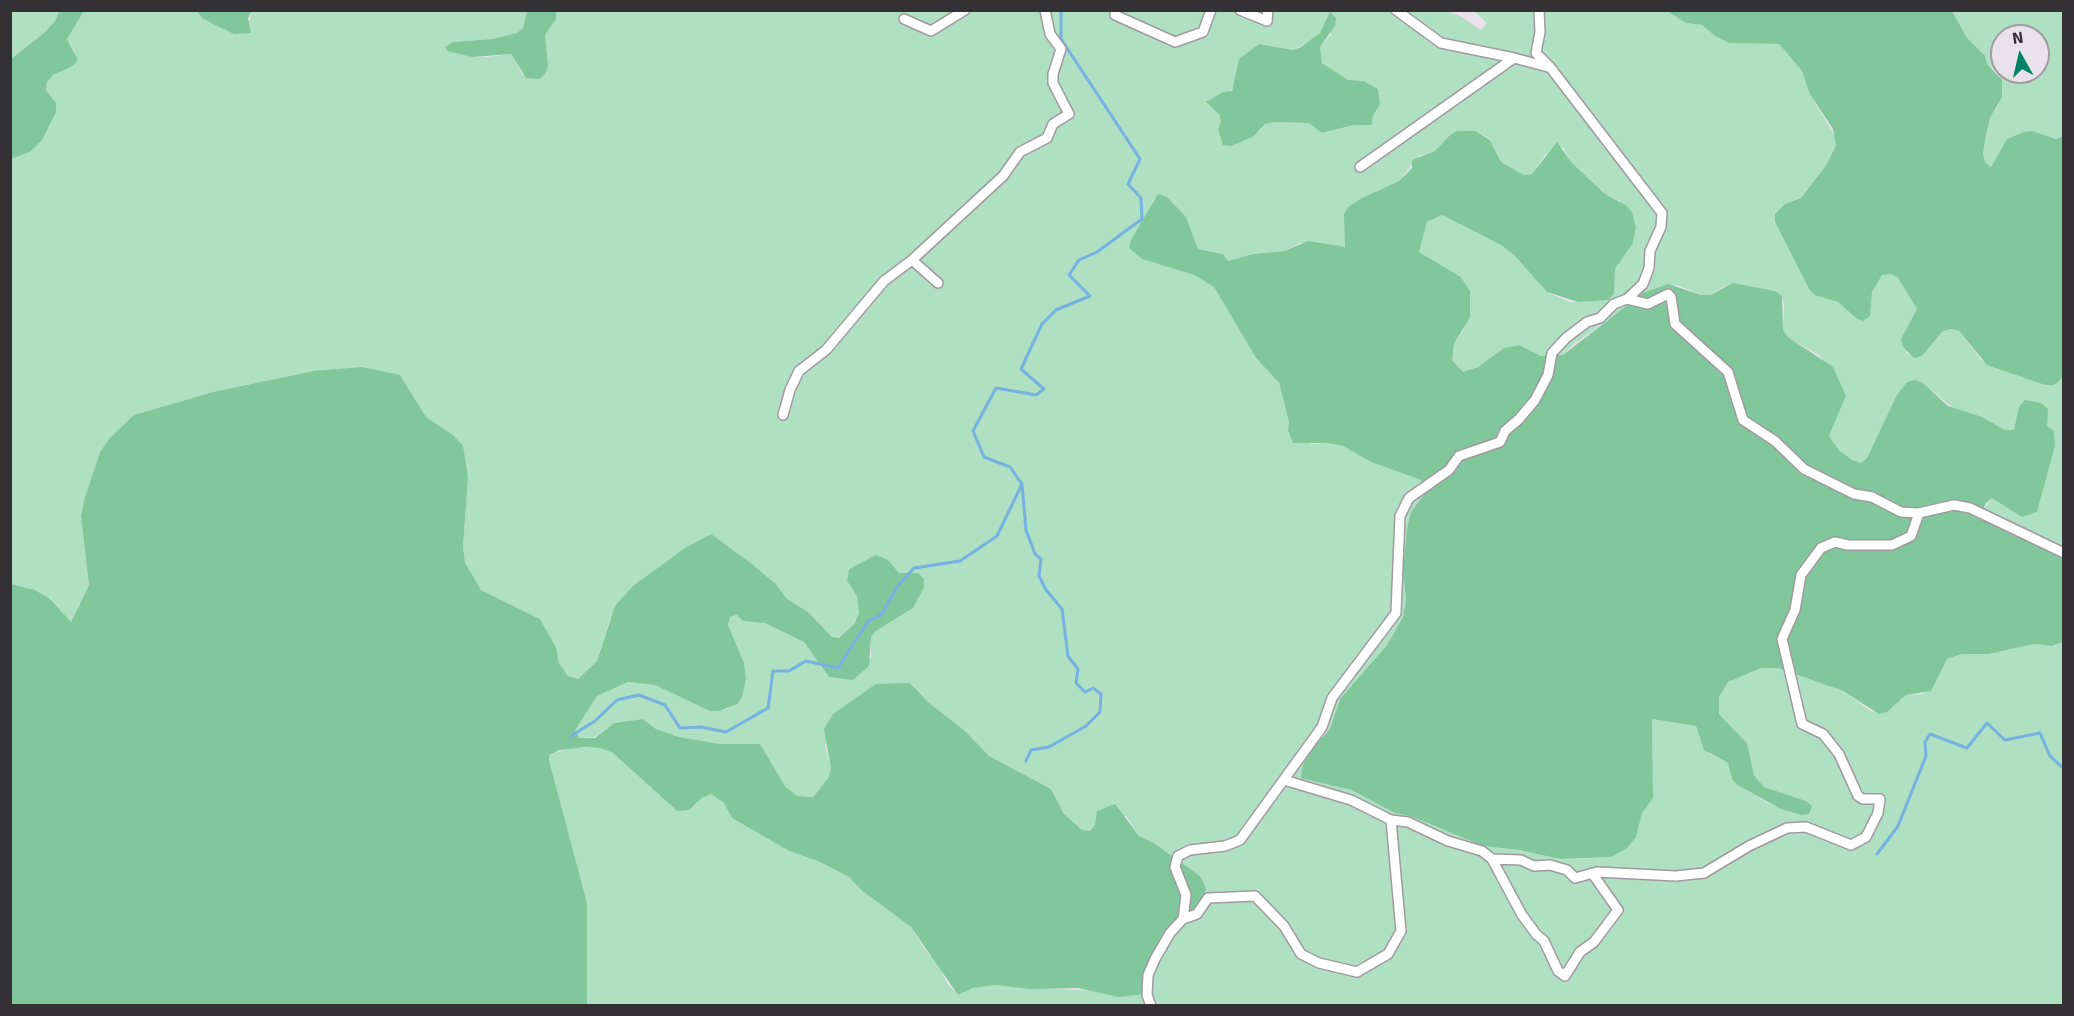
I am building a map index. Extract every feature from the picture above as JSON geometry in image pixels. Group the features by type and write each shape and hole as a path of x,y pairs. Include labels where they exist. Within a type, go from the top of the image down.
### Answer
{"street":[{"path":"904,20 931,31 965,10"},
{"path":"783,416 790,390 799,371 826,350 884,281 912,260 1003,176 1020,152 1047,138 1053,124 1069,114 1058,98 1058,89 1053,83 1053,74 1061,49 1050,34 1045,10"},
{"path":"1116,10 1115,15 1175,42 1203,32 1211,10"},
{"path":"1240,10 1267,21 1268,10"},
{"path":"1396,10 1441,43 1550,67"},
{"path":"1183,919 1186,895 1175,867 1178,856 1190,850 1226,846 1240,840 1322,727 1332,698 1363,660 1396,613 1400,516 1409,498 1449,470 1459,456 1500,442 1505,431 1520,419 1535,400 1548,375 1552,353 1566,338 1587,322 1600,318 1614,304 1627,299 1643,284 1649,268 1650,251 1661,227 1662,213 1550,67 1536,53 1540,32 1539,10"},
{"path":"1360,167 1514,58"},
{"path":"912,260 938,283"},
{"path":"1627,299 1648,304 1668,294 1671,297 1675,324 1728,372 1743,420 1775,441 1804,468 1854,494 1872,497 1901,512 1919,513 1954,505 1970,508 2064,553"},
{"path":"1492,859 1521,860 1534,866 1550,865 1567,870 1575,878 1592,873 1676,876 1704,873 1749,846 1787,828 1806,827 1851,845 1866,837 1878,813 1880,800 1863,799 1858,796 1839,754 1823,734 1802,724 1782,639 1795,610 1801,575 1821,548 1834,542 1848,545 1893,545 1911,536 1919,513"},
{"path":"1284,780 1351,800 1391,820 1408,822 1448,841 1468,845 1482,851 1492,859 1522,915 1544,941 1558,971 1565,976 1580,952 1594,942 1618,910 1592,873"},
{"path":"1151,1005 1147,995 1148,975 1170,933 1183,919 1197,914 1208,898 1255,896 1284,926 1301,954 1319,963 1357,972 1388,954 1401,931 1391,820"}],"green space":[{"path":"60,10 84,11 67,39 78,60 71,67 53,75 47,82 46,90 56,103 56,112 42,140 30,152 11,159 11,59 44,33 55,21"},
{"path":"1443,10 1460,16 1481,30 1487,23 1474,11 1667,11 1686,23 1702,25 1715,36 1729,43 1779,44 1802,71 1814,101 1835,136 1836,145 1827,164 1801,198 1785,204 1775,222 1809,289 1838,302 1856,318 1871,300 1872,292 1882,274 1891,274 1898,278 1917,309 1901,339 1907,354 1922,356 1943,331 1951,329 1959,331 1981,360 2045,385 2060,380 2063,373 2063,559 1982,511 1992,498 2003,504 2038,508 2055,446 2016,422 2014,430 2005,430 1982,417 1956,410 1930,389 1887,418 1867,458 1861,463 1852,460 1839,450 1829,436 1846,396 1820,356 1788,337 1783,330 1784,305 1782,296 1775,291 1724,286 1710,295 1701,295 1677,285 1637,299 1574,344 1563,355 1541,356 1519,345 1504,348 1478,367 1463,372 1452,360 1454,344 1463,331 1470,291 1461,277 1419,252 1427,222 1442,215 1501,245 1514,255 1547,292 1570,302 1609,300 1614,294 1615,269 1633,243 1636,227 1620,201 1604,193 1571,162 1563,148 1546,154 1532,174 1524,175 1501,162 1490,139 1483,135 1450,135 1435,151 1419,156 1399,181 1348,207 1346,247 1300,243 1285,251 1253,254 1228,261 1223,254 1198,249 1186,217 1167,197 1153,200 1152,209 1131,240 1129,248 1142,259 1194,275 1214,287 1256,358 1279,383 1289,422 1288,430 1311,444 1327,443 1343,446 1371,462 1421,480 1428,489 1411,512 1407,528 1403,571 1406,601 1403,617 1387,645 1340,699 1330,729 1324,734 1302,778 1351,790 1395,813 1413,817 1483,846 1519,850 1560,859 1601,858 1653,798 1652,719 1696,726 1701,742 1711,755 1728,763 1732,779 1737,785 1766,802 1790,812 1806,801 1764,787 1754,775 1747,743 1719,714 1719,697 1728,682 1761,668 1778,668 1843,691 1871,711 1887,712 1906,695 1923,694 1947,659 1962,654 1989,654 2034,644 2052,646 2063,642 2063,1005 587,1005 587,903 549,760 549,755 572,747 600,748 613,753 677,811 693,807 702,798 711,794 724,803 732,818 789,851 820,862 849,877 861,890 911,927 925,950 937,962 947,983 958,995 973,988 996,985 1145,994 1175,858 1154,843 1139,836 1126,816 1095,825 1090,831 1082,830 1064,814 1051,789 989,756 964,730 929,703 910,683 825,745 831,769 829,777 813,797 797,796 785,786 760,744 721,744 679,737 656,729 643,719 614,723 595,737 579,738 575,730 578,723 597,696 628,682 655,685 711,711 727,709 746,679 744,663 728,625 730,617 738,615 743,621 765,622 804,642 829,677 871,658 871,637 876,631 913,608 918,573 899,574 888,560 849,568 847,581 857,596 859,613 854,624 839,638 832,637 808,612 787,599 776,584 710,534 651,573 610,619 597,661 578,679 568,676 559,663 556,647 540,619 481,590 472,577 465,563 463,547 468,477 453,435 426,417 400,375 313,371 213,392 134,415 100,452 84,500 81,516 89,585 70,623 49,598 35,590 11,584 11,159 30,152 41,140 55,103 46,90 47,82 53,75 71,67 75,52 67,39 84,11 197,11 203,19 219,25 248,26 252,11 527,11 523,28 517,33 492,39 453,42 468,56 486,57 511,54 523,75 548,66 545,35 556,19 556,11","holes":["1325,27 1332,34 1320,47 1319,55 1326,68 1348,80 1364,81 1378,89 1377,111 1372,118 1372,125 1354,125 1323,133 1309,123 1274,122 1265,124 1260,131 1246,138 1218,129 1221,121 1219,114 1235,83 1237,67 1259,44 1293,50 1314,39"]},
{"path":"11,11 60,11 55,21 44,33 11,59"},
{"path":"197,11 252,11 248,18 251,33 234,34 203,19"},
{"path":"527,11 556,11 556,19 545,35 548,66 545,74 539,79 526,78 511,54 472,57 447,51 445,47 453,42 492,39 517,33 523,28"},
{"path":"1667,11 1952,11 1967,38 1985,56 1990,67 1990,84 2002,84 2002,97 1990,118 1986,136 1983,154 1985,162 1991,167 2007,139 2024,132 2033,131 2056,139 2063,136 2064,373 2060,380 2054,385 2045,385 1987,365 1959,331 1951,329 1943,331 1922,356 1914,358 1903,347 1901,339 1917,309 1898,278 1891,274 1882,275 1872,292 1870,316 1863,321 1856,318 1838,302 1815,295 1809,289 1775,222 1775,214 1785,204 1801,198 1827,164 1836,145 1833,129 1810,94 1802,71 1779,44 1729,43 1715,36 1702,25 1686,23"},
{"path":"1952,11 2063,11 2063,136 2056,139 2033,131 2007,139 1991,167 1985,162 1983,154 1990,118 1999,104 1998,84 2050,84 2050,24 1990,24 1990,66 1967,38"},
{"path":"1330,12 1336,18 1335,26 1320,47 1322,63 1348,80 1364,81 1378,89 1380,104 1372,118 1372,125 1354,125 1322,133 1309,123 1274,122 1265,124 1254,136 1231,146 1223,145 1218,129 1221,121 1219,114 1206,102 1223,92 1232,91 1239,59 1259,44 1293,50 1301,47 1320,33"},
{"path":"1457,131 1475,131 1490,140 1501,162 1524,175 1532,174 1557,142 1571,162 1604,193 1627,206 1632,212 1636,227 1633,243 1615,269 1614,294 1609,300 1578,302 1547,292 1514,255 1501,245 1442,215 1427,222 1419,252 1461,277 1470,291 1470,317 1454,344 1452,360 1463,372 1478,367 1504,348 1519,345 1541,356 1563,355 1643,293 1668,284 1701,295 1710,295 1733,283 1775,291 1782,296 1783,330 1788,337 1833,367 1846,396 1829,436 1839,450 1852,460 1861,463 1867,458 1897,395 1907,382 1915,380 1923,383 1948,406 1982,417 2005,430 2014,430 2019,407 2025,400 2041,403 2048,409 2047,426 2054,431 2055,446 2037,512 2022,517 1992,498 1982,511 2063,559 2063,642 2052,646 2034,644 1989,654 1962,654 1947,659 1931,691 1906,695 1887,712 1879,714 1843,691 1778,668 1761,668 1728,682 1719,697 1719,714 1747,743 1754,775 1764,787 1806,801 1812,806 1809,814 1801,815 1781,809 1737,785 1732,779 1728,763 1704,750 1696,726 1652,719 1653,798 1642,813 1636,837 1626,849 1611,857 1560,859 1519,850 1483,846 1413,817 1395,813 1351,790 1301,778 1303,765 1311,750 1330,729 1340,699 1387,645 1403,617 1406,601 1403,571 1407,528 1411,512 1428,489 1421,480 1371,462 1343,446 1327,443 1293,443 1288,430 1289,422 1279,383 1256,358 1214,287 1194,275 1142,259 1129,248 1131,240 1158,194 1167,197 1186,217 1198,249 1223,254 1228,261 1253,254 1285,251 1308,241 1345,247 1344,214 1348,207 1399,181 1412,168 1412,160 1435,151"},
{"path":"362,367 400,375 426,417 453,435 463,446 468,477 463,547 465,563 481,590 540,619 556,647 559,663 568,676 578,679 597,661 615,606 633,586 685,548 711,534 776,584 787,599 808,612 832,637 839,638 854,624 859,613 857,596 847,581 849,569 876,555 888,560 899,573 918,573 924,579 924,587 913,608 876,631 871,637 869,666 853,680 829,677 804,642 765,623 743,621 737,615 730,617 728,625 744,663 746,679 742,697 737,704 719,711 710,711 655,685 628,682 597,696 575,730 579,738 595,738 614,723 643,719 656,729 679,737 721,744 760,744 785,786 797,796 813,797 829,777 831,769 824,729 833,714 876,684 910,683 929,703 964,730 989,756 1051,789 1064,814 1082,830 1090,831 1095,825 1097,811 1115,804 1139,836 1154,843 1201,877 1206,889 1203,899 1161,942 1145,994 1119,997 1078,988 1030,989 996,985 973,988 958,995 911,927 861,890 849,877 820,862 789,851 732,818 724,803 711,794 702,798 689,810 677,811 613,753 600,748 584,747 560,750 549,755 549,760 587,903 587,1005 11,1006 11,584 35,590 49,598 71,622 89,585 81,516 84,500 100,452 110,438 134,415 213,392 313,371"}],"waterway":[{"path":"571,736 595,721 617,700 639,695 665,705 680,728 701,727 726,732 768,708 773,671 789,671 806,661 838,668 868,621 881,615 897,587 914,568 960,561 997,536 1022,484 1010,467 984,457 973,431 996,388 1036,395 1044,389 1021,369 1042,324 1056,310 1090,296 1069,275 1079,260 1097,252 1142,219 1141,198 1128,184 1140,159 1061,39 1061,10"},
{"path":"1022,484 1026,530 1035,554 1041,559 1039,576 1046,590 1062,609 1068,656 1078,669 1076,683 1085,692 1093,688 1101,694 1100,712 1086,726 1049,747 1031,750 1026,761"},
{"path":"1877,854 1898,826 1926,756 1925,742 1930,734 1967,748 1987,723 2005,740 2040,733 2050,756 2064,769"}]}
